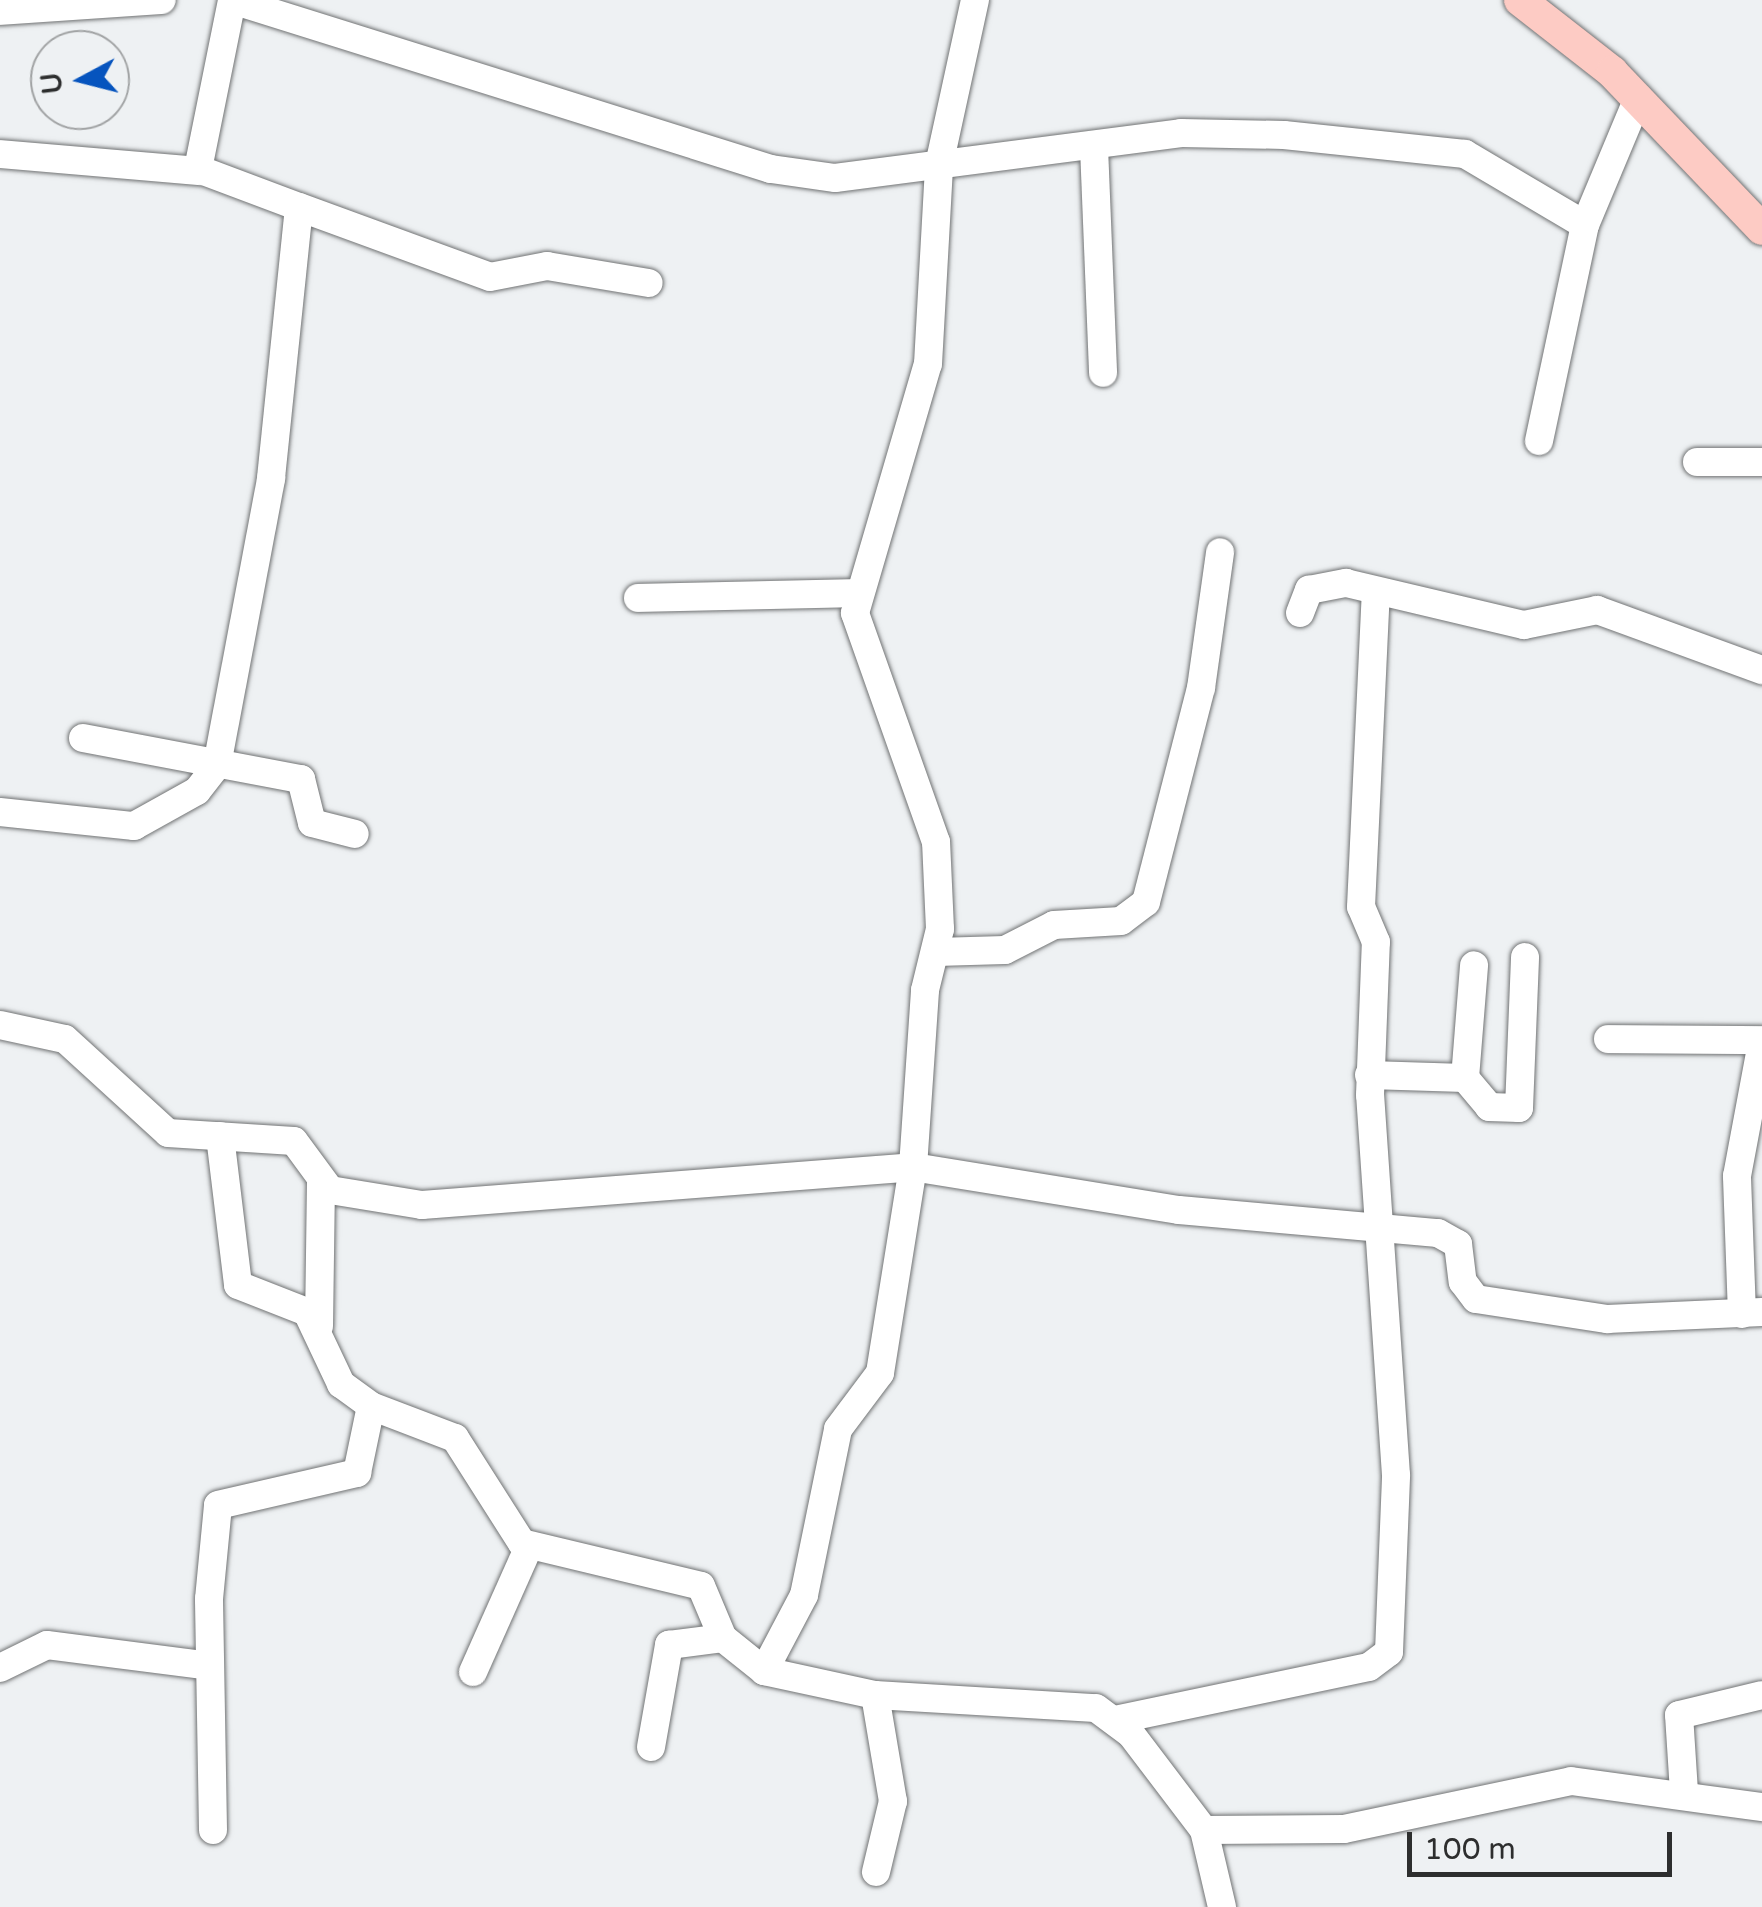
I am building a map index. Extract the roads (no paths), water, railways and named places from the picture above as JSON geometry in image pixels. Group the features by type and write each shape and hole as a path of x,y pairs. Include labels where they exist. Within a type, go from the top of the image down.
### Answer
{"main road":[{"path":"1520,0 1638,98 1762,229"}],"street":[{"path":"0,11 162,0"},
{"path":"199,171 232,0 772,169 836,178 1220,132 1425,147 1484,161 1585,225"},
{"path":"764,1671 804,1594 838,1429 880,1373 914,1167 920,1031 936,952 934,823 858,634 858,593 928,364 938,165 975,0"},
{"path":"1539,441 1585,225 1638,98"},
{"path":"1094,147 1102,373"},
{"path":"0,154 199,171 490,278 546,266 649,283"},
{"path":"0,812 134,826 197,791 217,765 271,478 299,207"},
{"path":"1697,462 1762,462"},
{"path":"936,952 1006,950 1054,925 1122,921 1146,902 1201,688 1220,552"},
{"path":"1300,613 1321,585 1376,591 1524,625 1610,612 1762,670"},
{"path":"1115,1720 1368,1666 1390,1652 1396,1475 1386,1226 1369,1075 1376,932 1360,907 1376,591"},
{"path":"638,598 750,603 858,593"},
{"path":"84,738 301,780 312,823 355,834"},
{"path":"1474,965 1464,1078 1490,1108 1519,1108 1525,957"},
{"path":"0,1025 65,1039 168,1132 294,1141 321,1181 319,1326 341,1384 371,1406 455,1438 499,1518 529,1546 688,1578 708,1598 723,1638 764,1671 875,1695 1069,1703 1115,1720 1204,1830 1222,1907"},
{"path":"321,1181 469,1208 752,1174 844,1178 914,1167 1179,1210 1386,1226 1453,1239 1476,1299 1607,1319 1752,1313 1736,1176 1761,1047 1608,1039"},
{"path":"1369,1075 1464,1078"},
{"path":"220,1136 238,1285 289,1300 319,1326"},
{"path":"212,1830 210,1666 218,1505 357,1472 371,1406"},
{"path":"473,1672 529,1546"},
{"path":"651,1747 669,1645 723,1638"},
{"path":"0,1668 47,1645 210,1666"},
{"path":"875,1695 893,1802 876,1872"},
{"path":"1684,1792 1678,1715 1762,1695"},
{"path":"1204,1830 1344,1829 1542,1782 1684,1792 1762,1807"}]}
